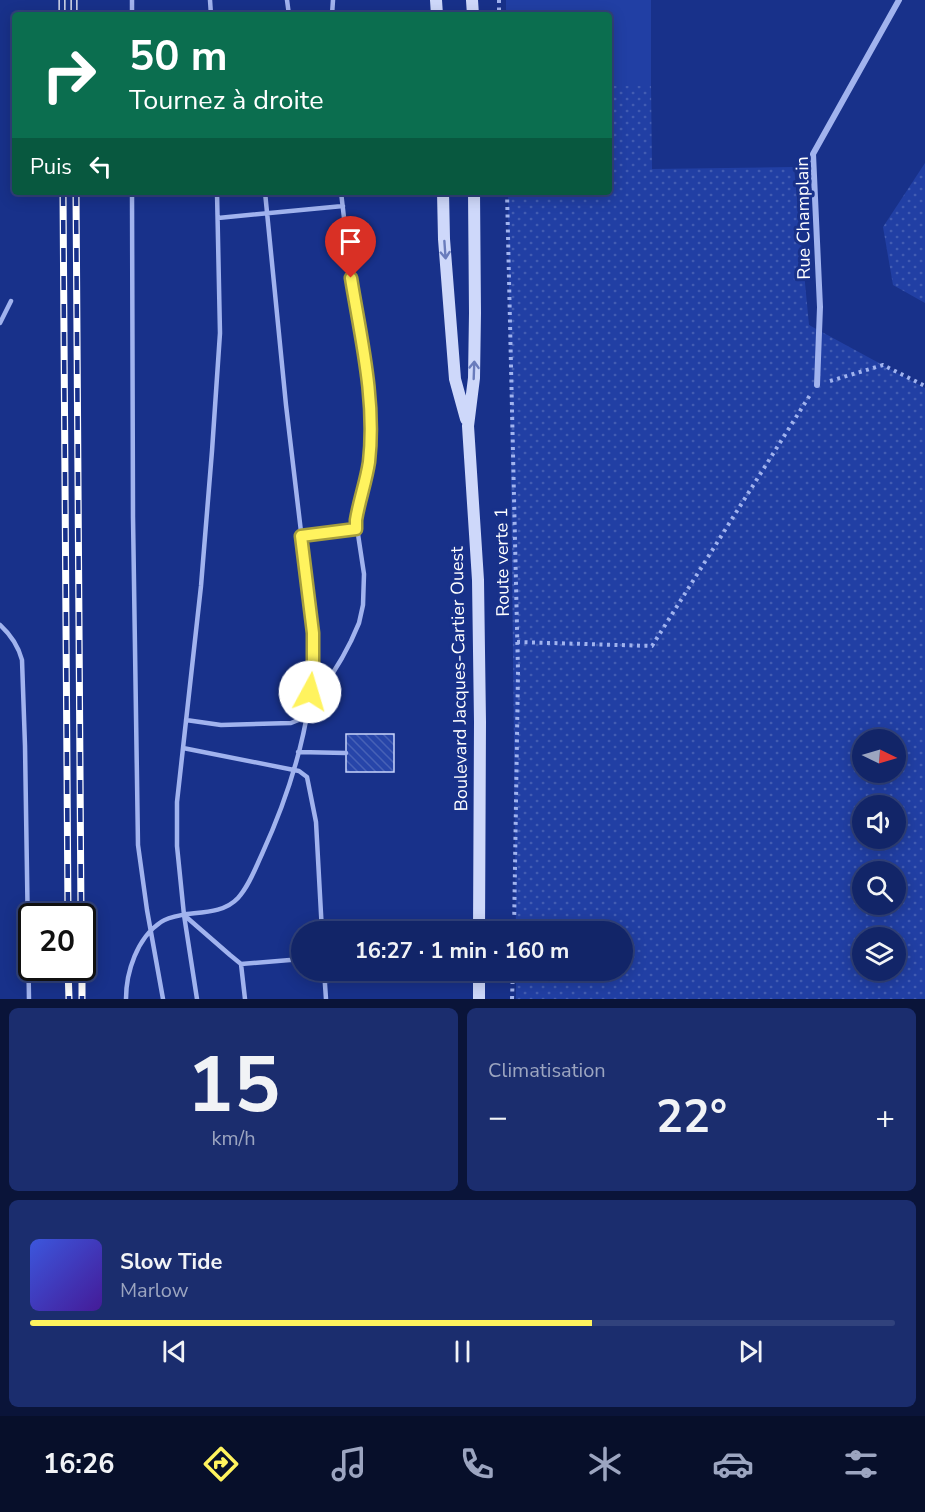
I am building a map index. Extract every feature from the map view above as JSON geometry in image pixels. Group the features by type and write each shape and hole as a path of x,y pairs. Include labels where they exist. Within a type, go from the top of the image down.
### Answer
{"main road":[{"name":"Boulevard Jacques-Cartier Ouest","path":"443,195 444,239 455,380 468,426"},
{"name":"Boulevard Jacques-Cartier Ouest","path":"474,195 475,346 468,426 478,592 479,921"},
{"path":"479,981 479,999"}],"street":[{"name":"Rue Champlain","path":"817,385 820,307 813,153 899,0"}],"lane":[{"path":"132,195 138,845 150,931 163,999"},
{"path":"197,999 184,915 177,846 177,802 201,586 220,333 217,195"},
{"path":"126,999 133,961 150,931 166,920 228,907 244,891 285,798 306,717 314,650 310,598 287,417 265,195"},
{"path":"186,720 221,725 291,723 306,717 351,641 361,614 364,574 356,520 369,464 370,397 351,278 341,195"},
{"path":"218,219 343,206"},
{"path":"0,323 11,301"},
{"path":"301,536 356,529"},
{"path":"0,625 14,640 22,660 29,999"},
{"path":"183,748 299,771 307,777 316,822 321,921"},
{"path":"298,752 346,753"},
{"path":"184,915 241,964 291,960"},
{"path":"241,964 245,999"},
{"path":"325,981 326,999"}],"path":[{"name":"Route verte 1","path":"507,195 518,642 514,921"},
{"path":"518,642 652,646 817,385 883,365 925,386"},
{"path":"512,999 513,981"}],"shaded area":[{"path":"506,0 651,0 651,86 612,86 612,12 506,12"},
{"path":"612,86 651,86 652,169 794,167 809,325 925,388 925,999 516,999 516,981 633,981 633,921 516,921 508,195 612,195"},
{"path":"925,163 925,303 893,285 883,227"}],"building":[{"path":"346,734 394,734 394,772 346,772"}],"railway":[{"path":"62,0 62,12"},
{"path":"74,0 74,12"},
{"path":"63,195 68,903"},
{"path":"76,195 81,903"},
{"path":"68,981 69,999"},
{"path":"82,981 82,999"}],"route":[{"path":"310,692 314,650 310,598 301,536 356,529 358,508 369,464 368,378 351,278"}]}
